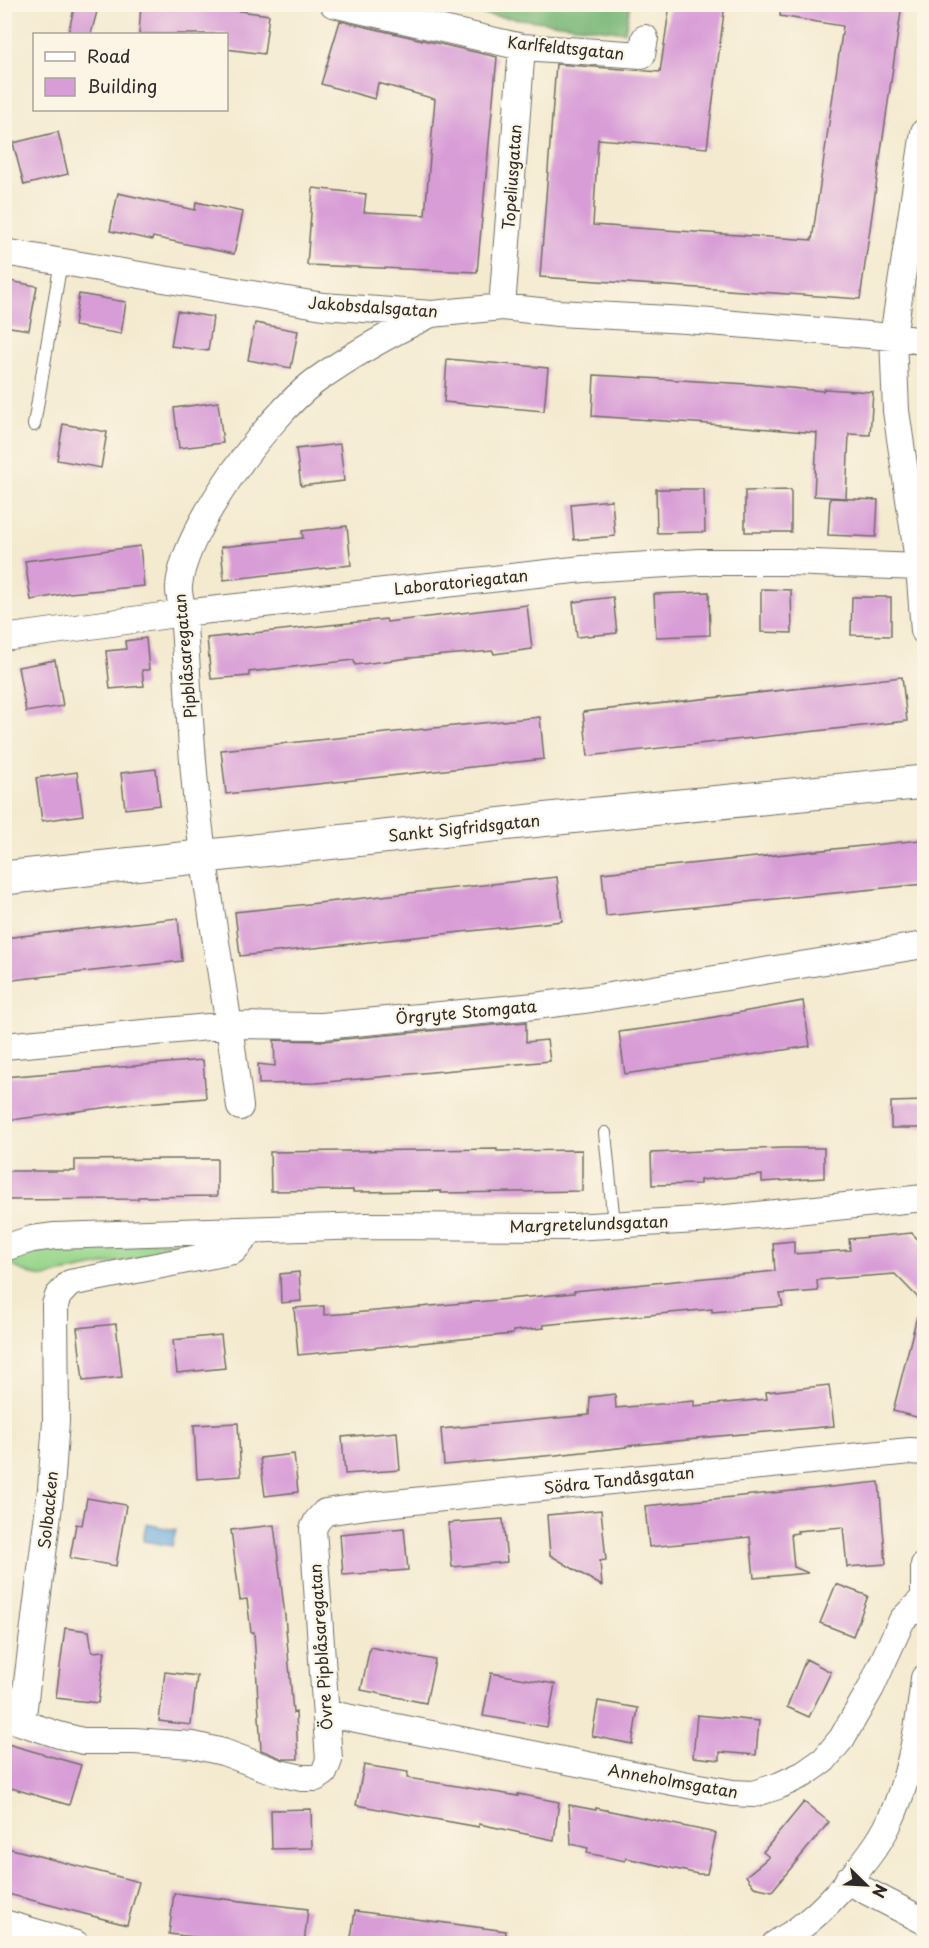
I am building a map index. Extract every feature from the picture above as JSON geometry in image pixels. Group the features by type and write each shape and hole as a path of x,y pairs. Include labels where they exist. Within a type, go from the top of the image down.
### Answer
{"street":[{"name":"Karlfeldtsgatan","path":"333,4 522,47 642,55 645,38"},
{"name":"Topeliusgatan","path":"502,307 522,47"},
{"path":"924,132 892,337 896,411 920,567 924,631"},
{"name":"Jakobsdalsgatan","path":"4,252 323,306 432,314 502,307 558,313 686,320 924,341"},
{"name":"Pipblåsaregatan","path":"240,1107 230,1025 209,905 197,802 183,613 178,587 186,557 204,519 268,426 313,383 386,335 432,314"},
{"name":"Laboratoriegatan","path":"4,638 183,613 583,568 700,562 789,562 920,567"},
{"name":"Sankt Sigfridsgatan","path":"4,879 568,817 924,782"},
{"name":"Örgryte Stomgata","path":"4,1046 230,1025 322,1026 536,1006 924,945"},
{"name":"Margretelundsgatan","path":"4,1248 32,1239 54,1236 367,1226 572,1227 716,1219 924,1198"},
{"name":"Solbacken","path":"13,1720 53,1466 56,1421 55,1305 58,1296 70,1283 233,1251 252,1230"},
{"name":"Södra Tandåsgatan","path":"317,1521 325,1512 374,1505 858,1455 910,1450 924,1452"},
{"name":"Övre Pipblåsaregatan","path":"13,1720 83,1741 193,1744 223,1752 279,1773 302,1778 316,1778 324,1773 328,1768 329,1760 313,1536 317,1521"},
{"path":"924,1566 924,1612"},
{"name":"Anneholmsgatan","path":"327,1717 341,1716 682,1784 753,1794 804,1774 824,1760 842,1738 871,1688 902,1620 924,1598"},
{"path":"776,1944 803,1926 830,1900 872,1851 887,1826 901,1794 915,1741 924,1678"},
{"path":"848,1879 862,1889 924,1921"},
{"path":"4,1923 76,1944"}],"lane":[{"path":"34,425 61,261"},
{"path":"605,1133 614,1224"}],"green space":[{"path":"630,4 625,32 486,15 442,5"},
{"path":"236,1239 44,1277 31,1274 7,1262 7,1259 46,1249 77,1245"}],"water":[{"path":"146,1524 176,1530 172,1546 143,1541"}],"building":[{"path":"75,4 99,4 91,33 68,33"},
{"path":"141,4 190,4 269,15 264,54 228,49 228,33 139,33"},
{"path":"670,4 725,4 707,148 598,139 593,225 812,240 843,26 780,16 781,4 902,4 860,299 540,277 556,64 660,72"},
{"path":"340,21 497,57 477,272 307,265 313,188 366,194 364,212 425,215 435,99 378,83 375,99 321,84"},
{"path":"58,132 68,174 24,185 13,143"},
{"path":"118,193 195,210 196,202 243,212 234,254 153,237 152,240 110,231"},
{"path":"4,280 37,286 29,330 4,326"},
{"path":"79,294 126,302 121,334 74,326"},
{"path":"177,311 213,317 208,351 171,346"},
{"path":"255,323 298,331 291,368 248,360"},
{"path":"447,359 548,368 544,411 444,402"},
{"path":"594,375 823,391 824,389 873,392 870,435 849,434 846,498 814,496 817,433 592,416"},
{"path":"218,402 223,443 179,448 174,408"},
{"path":"63,424 107,432 101,468 57,460"},
{"path":"340,444 344,481 301,486 296,449"},
{"path":"656,489 704,489 705,532 657,533"},
{"path":"791,490 791,532 745,532 745,491"},
{"path":"830,498 878,500 876,537 828,535"},
{"path":"612,500 615,536 574,540 571,504"},
{"path":"347,526 351,565 224,580 221,547 303,538 302,531"},
{"path":"140,546 144,586 69,593 31,600 25,561"},
{"path":"761,589 791,590 792,633 761,632"},
{"path":"709,592 710,635 656,637 654,594"},
{"path":"613,597 617,633 577,637 573,602"},
{"path":"852,597 891,597 891,636 851,635"},
{"path":"527,605 532,649 494,654 493,651 409,658 355,665 354,660 249,672 249,676 211,679 207,638 386,619 387,622"},
{"path":"146,638 149,670 142,670 144,686 110,689 106,651 126,649 125,641"},
{"path":"55,660 63,706 26,712 18,667"},
{"path":"902,677 907,721 588,756 583,712"},
{"path":"540,717 544,759 226,794 221,750"},
{"path":"156,769 160,805 125,809 121,773"},
{"path":"77,772 83,815 42,821 36,778"},
{"path":"920,840 924,884 606,916 602,873"},
{"path":"557,877 562,921 240,956 235,912"},
{"path":"178,918 182,961 4,981 4,938"},
{"path":"803,1001 810,1046 625,1074 619,1032 693,1022"},
{"path":"526,1022 526,1042 547,1040 550,1061 316,1083 259,1084 258,1064 275,1066 274,1040 323,1041"},
{"path":"203,1060 206,1098 132,1104 4,1121 4,1077"},
{"path":"924,1101 924,1128 891,1128 891,1102"},
{"path":"824,1148 824,1178 762,1182 762,1175 700,1180 700,1184 652,1185 651,1153"},
{"path":"497,1149 497,1151 582,1150 582,1191 441,1193 441,1191 271,1191 270,1152"},
{"path":"217,1159 217,1196 4,1200 4,1171 75,1171 75,1160"},
{"path":"912,1233 924,1246 924,1304 895,1274 817,1280 818,1291 780,1294 783,1306 712,1312 712,1309 543,1325 544,1328 513,1331 513,1334 298,1355 294,1308 324,1306 324,1315 353,1313 574,1293 574,1291 775,1271 773,1243 794,1241 794,1254 850,1250 849,1239"},
{"path":"299,1272 301,1301 281,1303 280,1274"},
{"path":"917,1316 924,1317 924,1419 893,1411"},
{"path":"116,1324 122,1377 83,1381 77,1328"},
{"path":"221,1335 225,1368 177,1373 173,1340"},
{"path":"829,1385 834,1426 444,1465 441,1429 589,1415 590,1397 615,1394 616,1408 694,1401 694,1406 767,1399 766,1392"},
{"path":"238,1423 241,1476 197,1479 194,1425"},
{"path":"397,1432 400,1470 345,1474 342,1437"},
{"path":"294,1454 298,1492 265,1496 260,1458"},
{"path":"879,1482 886,1564 847,1567 843,1527 797,1531 798,1533 791,1534 794,1567 808,1573 754,1578 750,1537 649,1547 645,1506"},
{"path":"87,1498 126,1505 116,1566 70,1558 76,1524 82,1525"},
{"path":"601,1510 606,1560 600,1561 602,1586 550,1555 547,1515"},
{"path":"503,1519 507,1562 452,1567 448,1523"},
{"path":"274,1525 293,1713 296,1712 298,1759 283,1759 261,1750 254,1632 251,1632 247,1599 240,1600 231,1530"},
{"path":"404,1528 408,1570 343,1575 340,1534"},
{"path":"836,1584 868,1596 853,1636 820,1623"},
{"path":"65,1628 89,1631 92,1652 105,1651 98,1703 56,1698"},
{"path":"370,1647 435,1660 426,1703 361,1690"},
{"path":"806,1659 831,1672 809,1717 787,1707"},
{"path":"165,1672 197,1676 191,1725 159,1721"},
{"path":"491,1673 555,1684 547,1727 483,1716"},
{"path":"598,1701 638,1708 632,1744 592,1736"},
{"path":"697,1715 759,1721 756,1755 720,1752 720,1760 693,1757"},
{"path":"4,1743 81,1765 69,1805 4,1786"},
{"path":"364,1765 408,1772 407,1778 559,1802 554,1840 479,1824 479,1827 356,1805"},
{"path":"804,1802 829,1822 772,1891 754,1887 746,1876 769,1857 763,1852"},
{"path":"569,1805 596,1810 596,1808 716,1833 707,1874 587,1853 588,1848 571,1844"},
{"path":"311,1809 312,1848 272,1849 271,1810"},
{"path":"8,1848 139,1882 127,1925 4,1893 4,1862"},
{"path":"174,1893 308,1909 304,1944 256,1944 169,1934"},
{"path":"355,1911 506,1931 505,1944 350,1944"}]}
